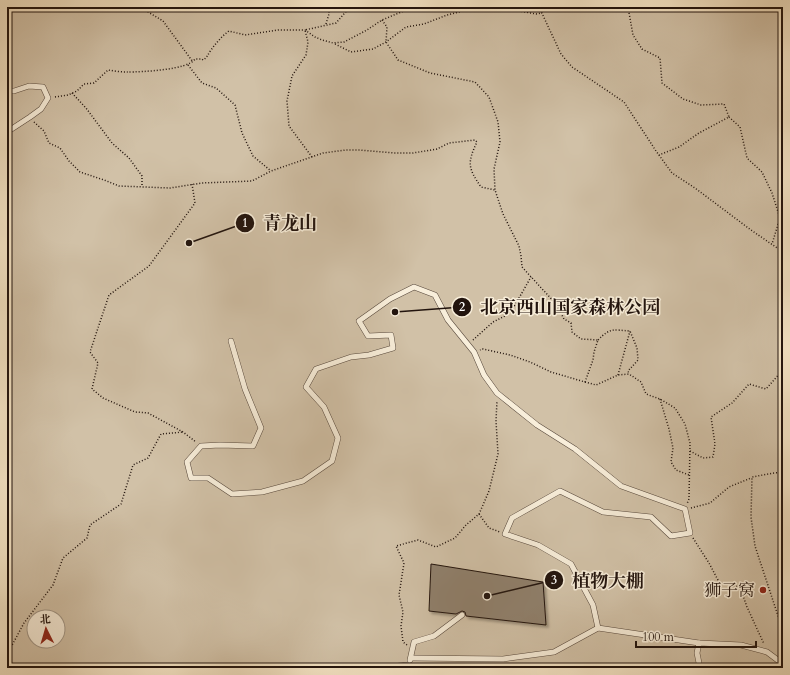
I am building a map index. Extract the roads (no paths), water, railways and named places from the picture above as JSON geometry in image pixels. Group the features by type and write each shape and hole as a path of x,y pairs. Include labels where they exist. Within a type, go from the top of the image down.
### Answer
{"lane":[{"path":"7,91 14,91 29,86 43,87 48,98 41,109 8,132"},
{"path":"231,341 245,389 261,428 253,446 201,446 187,462 191,478 208,478 232,494 262,492 303,480 332,461 338,438 324,407 306,387 316,369 351,357 369,355 393,348 390,335 368,336 359,321 390,299 414,287 435,295 448,320 474,352 484,375 497,393 537,425 576,449 621,486 686,509 690,533 671,536 651,517 603,512 560,491 512,518 505,534 538,545 571,564 593,605 598,628"},
{"path":"327,668 410,666 414,642 434,636 462,615"},
{"path":"411,658 503,659 554,652 598,628 699,643 741,645 768,652 783,664"},
{"path":"699,643 697,653 700,668"}],"place":[{"name":"青龙山","path":"189,243"},
{"name":"北京西山国家森林公园","path":"395,312"},
{"name":"狮子窝","path":"763,590"},
{"name":"植物大棚","path":"487,596"}]}
